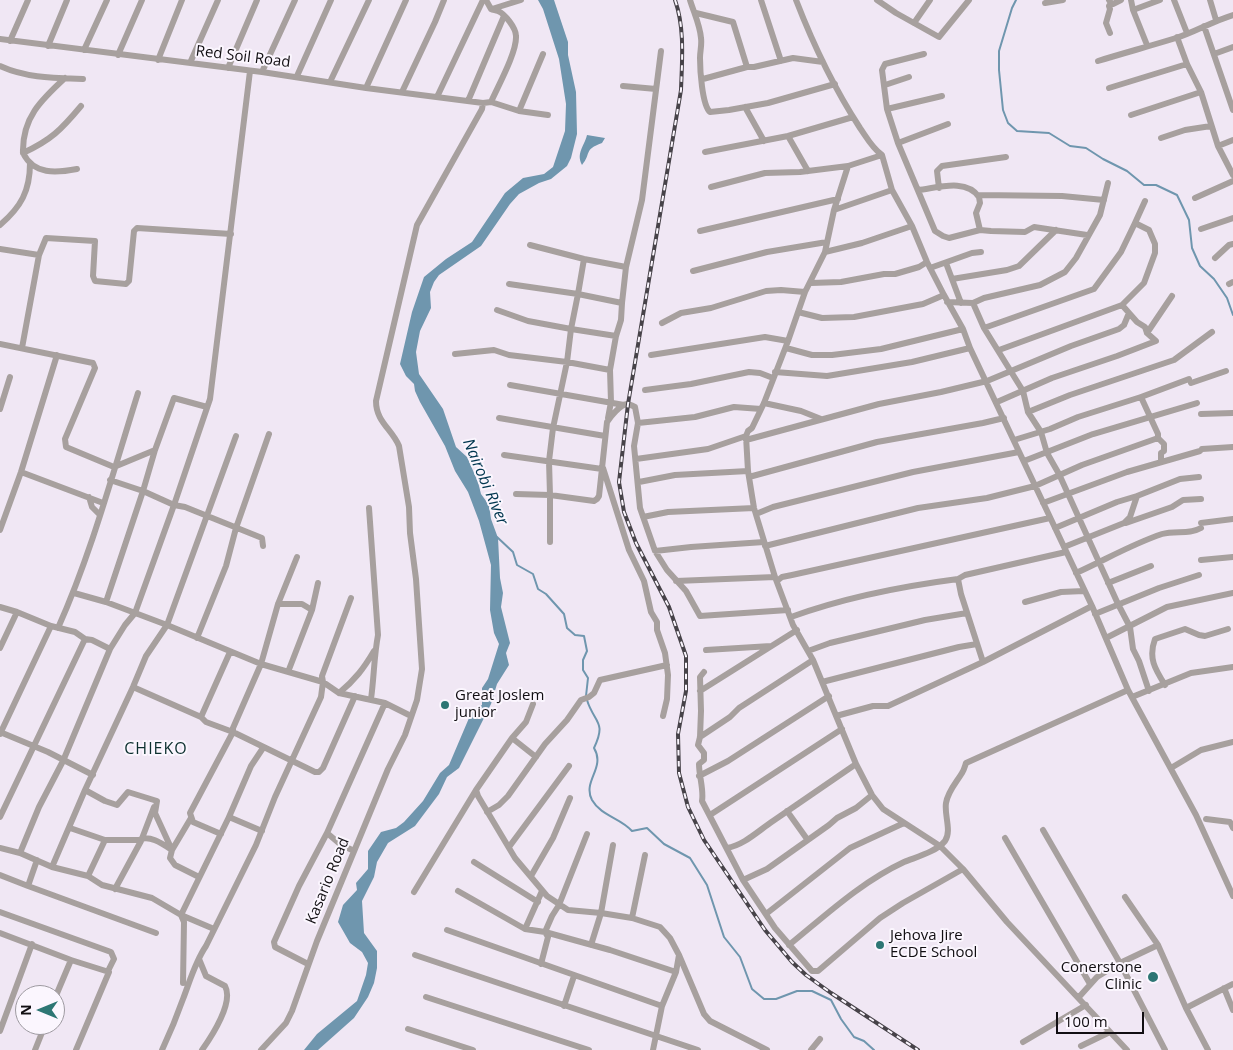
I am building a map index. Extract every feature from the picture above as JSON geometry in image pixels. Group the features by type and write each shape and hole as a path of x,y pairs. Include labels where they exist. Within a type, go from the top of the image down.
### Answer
{"street":[{"path":"10,41 28,0"},
{"path":"48,46 67,0"},
{"path":"84,50 106,0"},
{"path":"118,55 142,0"},
{"path":"158,60 182,0"},
{"path":"190,63 218,0"},
{"path":"228,68 257,0"},
{"path":"262,72 296,0"},
{"path":"297,76 331,0"},
{"path":"330,82 369,0"},
{"path":"366,88 406,0"},
{"path":"402,92 444,0"},
{"path":"436,97 478,7 484,0 491,9 498,10 504,16 516,34 516,42 491,102 519,111 548,115"},
{"path":"690,0 696,12 701,36 700,59 708,110 712,112 768,103 835,84"},
{"path":"763,0 781,61"},
{"path":"796,0 810,36 853,117 874,150 882,155 892,190 912,226 928,265 963,329 970,348 987,380 1092,606 1128,690 1196,815 1233,896"},
{"path":"914,23 930,0"},
{"path":"882,1 914,23 939,37 969,0"},
{"path":"1045,3 1063,0"},
{"path":"1110,33 1106,23 1110,1 1113,4 1121,0"},
{"path":"1131,0 1133,10 1148,45"},
{"path":"1133,10 1160,0"},
{"path":"1174,0 1187,33"},
{"path":"1210,0 1216,20"},
{"path":"491,9 517,1"},
{"path":"696,12 733,22 748,67"},
{"path":"1098,61 1176,38 1216,20 1233,15"},
{"path":"468,101 504,16"},
{"path":"1204,26 1233,110"},
{"path":"1176,38 1200,92 1218,146 1233,175"},
{"name":"Red Soil Road","path":"0,39 297,76 366,88 436,97 483,103 491,102"},
{"path":"1214,54 1233,47"},
{"path":"516,494 550,495 596,500 599,496 605,436 611,402 610,370 620,320 626,266 642,200 661,51"},
{"path":"519,111 543,54"},
{"path":"924,54 885,64 882,70 887,109 898,143 933,227 939,234 949,238 980,230 991,232 1025,232 1034,227 1088,235"},
{"path":"703,79 792,58 824,62"},
{"path":"1109,88 1187,64"},
{"path":"0,66 10,71 35,77 83,79"},
{"path":"20,853 39,807 63,761 110,649 135,613 210,399 250,71"},
{"path":"885,85 909,77"},
{"path":"65,78 45,96 28,119 22,143 22,153 30,163 44,171 59,173 77,170"},
{"path":"623,86 656,89"},
{"path":"1131,116 1200,92"},
{"path":"887,109 942,96"},
{"name":"Kasario Road","path":"261,1050 286,1023 292,1011 308,964 417,700 422,669 409,507 399,446 396,438 379,418 376,410 376,401 417,224 482,109 483,103"},
{"path":"22,153 48,140 68,122 81,106"},
{"path":"745,107 764,141"},
{"path":"705,152 788,136 853,117"},
{"path":"898,143 948,124"},
{"path":"1161,138 1185,130 1211,126"},
{"path":"788,136 808,171"},
{"path":"1218,146 1233,140"},
{"path":"711,187 765,173 808,171 848,166 882,155"},
{"path":"939,188 937,173 938,169 942,166 1006,157"},
{"path":"0,225 13,214 27,190 30,177 30,163"},
{"path":"848,166 834,210 825,252 805,292 786,348 762,406 746,438 748,474 755,511 776,579 793,624 813,660 856,764 872,795 883,809 940,846 964,869 1007,922 1127,1050"},
{"path":"1195,198 1233,181"},
{"path":"798,312 822,318 854,317 945,298 961,304 973,303 984,298 1040,285 1065,272 1076,258 1100,215 1108,183"},
{"path":"918,190 962,186 978,195 1062,196 1104,200"},
{"path":"834,210 892,190"},
{"path":"978,195 980,203 976,213 980,230"},
{"path":"700,231 838,199"},
{"path":"984,328 1094,289 1121,252 1145,201"},
{"path":"1201,228 1233,218"},
{"path":"999,350 1122,305 1142,287 1155,254 1155,244 1149,230 1135,223"},
{"path":"825,252 862,244 912,226"},
{"path":"22,348 39,255 46,238 95,241 95,281 126,284 129,281 134,231 136,228 231,234"},
{"path":"952,279 1007,270 1019,266 1056,230"},
{"path":"693,271 767,252 827,242"},
{"path":"1215,258 1229,245 1233,244"},
{"path":"530,245 584,259 626,266"},
{"path":"0,249 39,255"},
{"path":"811,283 841,282 884,274 895,274 928,265 946,263 972,253 981,252"},
{"path":"550,542 549,461 553,428 567,362 584,259"},
{"path":"946,263 961,304"},
{"path":"509,284 578,294 622,303"},
{"path":"662,323 681,313 711,308 766,291 805,292"},
{"path":"1147,333 1172,296"},
{"path":"973,303 984,328 1023,391 1028,412 1041,432 1047,453 1059,474 1130,627 1133,649 1149,691"},
{"path":"997,402 1052,378 1124,354 1156,341 1147,333 1145,327 1122,305"},
{"path":"496,310 528,321 616,336"},
{"path":"636,459 708,449 871,406 941,392 987,380 1119,329 1124,325 1129,313"},
{"path":"786,348 812,355 832,355 881,349 963,329"},
{"path":"1028,412 1070,395 1174,360 1212,332"},
{"path":"651,355 765,337 788,341"},
{"path":"0,344 93,363 95,368 64,443 70,449 114,467 155,450"},
{"path":"646,390 691,384 748,372 774,375 827,376 912,362 970,348"},
{"path":"455,354 494,350 510,355 567,362 610,370"},
{"path":"1,526 21,472 57,355"},
{"path":"1014,440 1041,432 1078,417 1226,371"},
{"path":"0,409 10,377"},
{"path":"510,385 624,405 628,404 635,407 638,423 635,440 639,482 638,500 643,517 655,551 667,570 691,598 700,616 788,610"},
{"path":"93,775 1,733 74,593 138,393"},
{"path":"1140,397 1158,434 1158,438 1164,444 1161,462"},
{"path":"106,602 144,491 155,450 174,398 207,408"},
{"path":"1024,461 1093,434 1197,403"},
{"path":"607,422 624,405"},
{"path":"638,423 695,417 734,407 762,406 801,411 822,420"},
{"path":"1201,414 1233,412"},
{"path":"499,418 605,436"},
{"path":"639,482 675,475 748,474 876,442 983,424 1004,418"},
{"path":"197,638 226,566 236,528 269,434"},
{"path":"52,867 146,656 167,625 236,436"},
{"path":"655,551 691,547 765,544 918,508 987,498 1035,486 1082,465 1158,438"},
{"path":"1043,503 1201,450 1233,447"},
{"path":"643,517 668,512 755,511 895,476 1019,452"},
{"path":"504,455 602,466"},
{"path":"602,466 629,550 644,581 651,612 657,622 657,630 667,665 668,690 663,716"},
{"path":"21,472 103,503"},
{"path":"1055,528 1117,502 1180,479 1200,477"},
{"path":"110,480 144,491 174,505 185,507 262,538 264,546"},
{"path":"1124,523 1130,517 1137,496"},
{"path":"89,497 92,507 100,515"},
{"path":"791,617 818,607 902,588 958,579 965,575 1065,550 1124,523 1172,507 1183,500 1201,498"},
{"path":"369,508 378,635 371,699"},
{"path":"676,581 776,579 1050,518"},
{"path":"1076,573 1162,534 1190,532 1201,525 1233,519"},
{"path":"1201,560 1233,556"},
{"path":"221,834 193,822 190,813 233,732 233,728 261,664 278,604 297,557"},
{"path":"1108,583 1151,566"},
{"path":"1095,614 1159,588 1199,575"},
{"path":"958,579 983,662"},
{"path":"288,672 312,610 318,583"},
{"path":"1025,602 1061,592 1084,590"},
{"path":"74,593 106,602 167,625 261,664 324,682 339,692 385,703 411,716"},
{"path":"1106,638 1166,607 1233,593"},
{"path":"162,1050 198,958 262,830 321,697 324,682 322,676 351,598"},
{"path":"278,604 302,604 312,610"},
{"path":"836,716 873,706 888,706 983,662 1092,606"},
{"path":"0,607 55,627 75,632 85,640 92,640 110,649"},
{"path":"0,648 17,612"},
{"path":"808,650 926,620 967,613"},
{"path":"1165,685 1153,665 1153,644 1155,639 1185,629 1205,636 1228,629"},
{"path":"700,691 797,630"},
{"path":"0,817 85,640"},
{"path":"822,682 977,644"},
{"path":"706,650 771,646"},
{"path":"339,692 353,682 375,650"},
{"path":"201,716 230,652"},
{"path":"700,737 730,717 739,708 813,660"},
{"path":"487,812 499,805 508,796 536,757 582,700 594,693 598,682 602,678 667,665"},
{"path":"1132,697 1191,673 1233,667"},
{"path":"704,672 700,678 700,737 698,746 704,753 704,760 699,764 702,801 743,880 789,946 812,971 818,971 880,918 964,869"},
{"path":"133,687 201,716 206,722 233,732 311,772 319,772 323,768 355,696"},
{"path":"789,946 870,880 940,846 946,839 947,834 945,812 949,792 963,772 966,762 1128,690"},
{"path":"699,776 734,757 829,696"},
{"path":"308,964 275,948 274,942 299,886 327,834 385,703"},
{"path":"414,892 476,790 512,738 526,722 533,704"},
{"path":"710,815 842,729"},
{"path":"512,738 536,757"},
{"path":"1171,768 1201,750 1233,742"},
{"path":"183,984 184,922 181,915 229,817 251,766 263,748"},
{"path":"727,848 734,847 751,837 856,764"},
{"path":"510,847 569,766"},
{"path":"85,790 104,801 117,805 128,792 157,802"},
{"path":"476,790 515,858 542,891 568,910 632,918 660,927 670,938 704,1014 710,1021 767,1050"},
{"path":"743,880 767,869 872,795"},
{"path":"0,797 8,801"},
{"path":"531,876 553,838 570,798"},
{"path":"157,802 155,812 172,850"},
{"path":"115,889 142,838 157,802"},
{"path":"787,812 808,839"},
{"path":"229,817 262,830"},
{"path":"191,818 172,850 170,858 175,865 199,877"},
{"path":"1206,819 1230,822 1233,828"},
{"path":"766,914 850,848 904,823"},
{"path":"70,828 105,840 154,839 172,850"},
{"path":"1043,830 1120,963 1165,1050"},
{"path":"327,834 340,844 354,851"},
{"path":"545,932 559,904 587,834"},
{"path":"1005,838 1090,984"},
{"path":"88,876 105,840"},
{"path":"591,945 601,913 613,845"},
{"path":"0,848 20,853 52,867 88,876 102,885 152,898 181,915 214,929"},
{"path":"632,918 645,855"},
{"path":"28,886 36,860"},
{"path":"474,862 538,902"},
{"path":"0,875 156,933"},
{"path":"525,929 542,891"},
{"path":"458,892 525,929 545,932 591,945 676,972"},
{"path":"1125,897 1158,945 1186,1008 1208,1050"},
{"path":"0,912 111,952 114,959 109,969"},
{"path":"447,930 662,1006"},
{"path":"541,964 548,937 545,932"},
{"path":"0,933 71,960 109,972 76,1050"},
{"path":"0,1031 32,944"},
{"path":"1079,998 1097,976 1158,945"},
{"path":"415,955 698,1050"},
{"path":"653,1050 662,1006 676,972 679,955"},
{"path":"198,958 206,976 225,986 228,993 221,1017 202,1050"},
{"path":"60,985 71,960"},
{"path":"564,1006 574,976"},
{"path":"1186,1008 1233,984"},
{"path":"1224,988 1233,1010"},
{"path":"426,997 590,1050"},
{"path":"1023,1042 1086,1005"},
{"path":"408,1029 473,1050"},
{"path":"1080,1046 1110,1032"},
{"path":"35,1050 41,1035"},
{"path":"811,1050 820,1039"}],"water":[{"path":"538,0 554,0 568,42 568,55 576,92 577,134 571,158 567,166 551,179 519,194 481,246 439,275 430,292 431,308 420,331 416,352 419,374 443,409 456,447 467,457 481,494 489,505 491,519 498,538 500,578 503,593 501,607 510,643 506,653 509,665 497,684 491,704 459,768 447,777 439,794 415,826 388,843 377,862 374,877 362,901 364,933 377,951 377,968 374,983 368,997 354,1018 318,1050 304,1050 317,1034 357,1001 366,975 368,963 362,952 350,943 338,922 343,905 357,890 356,883 368,869 368,851 381,832 396,828 404,822 423,801 440,773 449,765 472,711 482,705 482,688 488,679 499,644 494,633 490,610 491,565 479,521 468,492 455,471 445,446 420,402 414,384 406,376 400,364 412,312 424,277 446,259 472,242 505,193 523,178 544,174 553,167 565,131 566,104 559,59 543,9"},
{"path":"587,135 605,138 602,143 590,150 582,165 580,153"}],"waterway":[{"path":"1016,0 999,51 1003,110 1008,123 1017,131 1049,133 1070,146 1086,148 1127,171 1144,185 1156,185 1177,195 1189,220 1192,248 1200,266 1214,279 1227,298 1233,315"},
{"path":"497,537 513,552 517,565 533,574 538,589 546,594 564,614 567,628 575,635 584,636 587,651 583,660 583,670 588,678 586,696"},
{"path":"587,700 599,727 598,739 594,748 597,762 591,780 590,793 592,800 600,810 632,831 647,828 664,844 690,858 707,885 724,937 740,957 752,989 764,999 776,999 797,991 812,991 831,1000 841,1019 854,1037 864,1041 874,1050"}],"railway":[{"path":"675,0 682,33 681,90 628,404 619,482 624,512 636,543 669,607 686,656 686,691 678,734 679,773 688,807 704,840 765,930 792,962 831,993 918,1050"}],"place":[{"name":"Great Joslem junior","path":"445,705"},
{"name":"Jehova Jire ECDE School","path":"880,945"},
{"name":"Conerstone Clinic","path":"1153,977"}],"district":[{"name":"CHIEKO","path":"156,749"}],"water label":[{"name":"Nairobi River","path":"485,482"}]}
